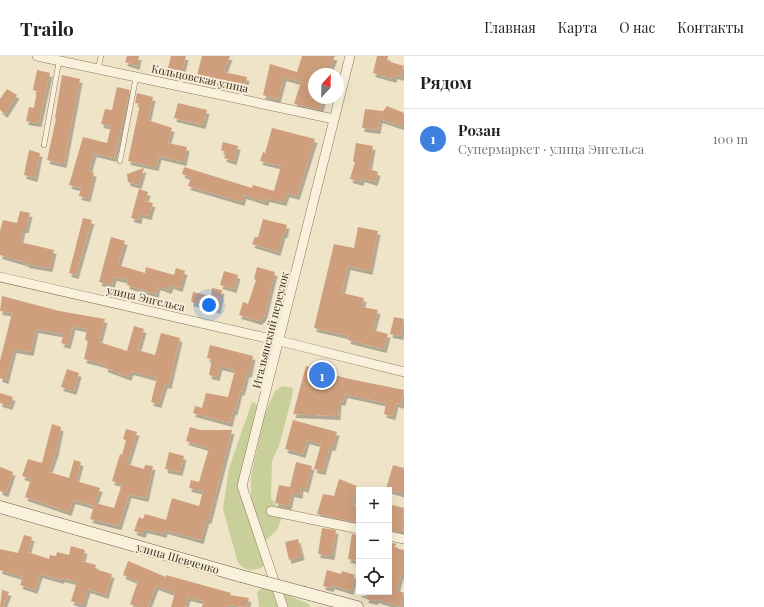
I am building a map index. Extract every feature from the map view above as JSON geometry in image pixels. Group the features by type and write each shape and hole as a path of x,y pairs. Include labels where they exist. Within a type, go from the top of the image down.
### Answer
{"street":[{"name":"Кольцовская улица","path":"37,56 334,119"},
{"name":"Итальянский переулок","path":"283,607 242,486 280,341 350,56"},
{"name":"улица Энгельса","path":"0,277 280,341 404,372"},
{"name":"улица Шевченко","path":"0,507 241,576 357,607"},
{"path":"271,511 356,529"},
{"path":"392,537 404,539"}],"lane":[{"path":"98,69 101,56"},
{"path":"44,145 59,61"},
{"path":"120,161 136,77"}],"green space":[{"path":"282,386 293,388 279,446 272,461 271,498 283,515 277,530 265,541 268,551 263,567 250,570 244,568 238,563 223,509 229,468 252,402 258,405 246,482 248,496 251,498 251,476 264,415 275,391"},
{"path":"265,586 309,604 310,607 259,607 257,592"}],"building":[{"path":"127,56 139,56 137,66 125,62"},
{"path":"171,56 186,56 182,72 168,68"},
{"path":"202,56 230,56 224,72 247,77 244,90 196,79"},
{"path":"302,56 335,56 330,68 308,68 308,104 322,104 320,110 294,104 301,82 284,77 278,99 263,95 270,64 297,72"},
{"path":"377,56 388,56 387,61 404,66 401,77 395,75 394,79 373,73"},
{"path":"37,70 50,73 39,123 26,121 29,107 34,108 37,91 33,90"},
{"path":"62,75 80,79 64,164 47,160 56,119"},
{"path":"117,87 130,90 114,158 94,153 89,171 94,173 88,198 79,196 81,188 69,185 83,137 107,143 111,126 101,124 105,109 112,110"},
{"path":"7,89 17,95 5,114 0,110 0,99"},
{"path":"137,93 153,97 148,120 172,128 168,143 187,147 184,162 159,156 156,167 128,161 140,104 135,103"},
{"path":"178,103 207,110 203,125 174,118"},
{"path":"387,106 404,113 404,127 380,119 378,130 362,128 365,109 383,111"},
{"path":"272,128 315,139 297,196 287,193 284,202 267,198 266,202 244,195 242,202 188,186 191,177 182,174 184,167 252,188 253,185 274,191 281,166 260,161 263,152 265,153"},
{"path":"223,142 238,146 234,161 224,158 226,152 221,150"},
{"path":"356,143 373,146 369,169 378,172 375,182 362,178 361,182 350,179 355,162 353,161"},
{"path":"29,150 40,153 35,178 24,175"},
{"path":"144,168 139,185 128,182 127,174"},
{"path":"139,189 148,192 145,201 153,203 149,216 140,214 139,220 131,218"},
{"path":"20,211 30,213 26,229 23,229 20,242 54,250 50,268 26,264 27,263 0,255 0,231 3,220 17,223"},
{"path":"83,218 92,220 76,275 69,273"},
{"path":"263,219 287,225 278,252 252,244 255,237 258,237"},
{"path":"358,227 378,231 370,271 348,266 342,293 364,298 362,307 378,310 373,330 388,334 384,349 348,340 349,336 314,328 334,244 354,248"},
{"path":"111,237 125,241 118,265 145,273 146,267 174,275 176,268 185,271 180,288 171,285 169,290 158,286 156,294 127,285 128,280 114,277 112,285 99,282"},
{"path":"257,267 275,272 264,317 259,321 239,315 243,302 248,304 256,280 254,279"},
{"path":"224,271 238,275 234,289 220,285"},
{"path":"212,288 222,290 218,310 191,302 193,292 211,296"},
{"path":"2,296 59,311 105,319 99,342 127,351 134,326 144,329 138,350 155,355 161,333 180,338 169,385 165,384 159,404 151,402 157,378 131,371 129,377 105,368 106,365 84,359 88,341 85,340 87,329 73,326 68,345 61,343 64,334 36,329 31,352 14,349 6,380 0,378 0,361 12,313 0,311"},
{"path":"394,317 404,319 401,336 390,334"},
{"path":"210,345 253,356 249,374 247,373 242,392 240,391 230,423 193,413 195,406 202,408 206,393 228,397 235,370 220,366 217,377 209,375 212,359 207,358"},
{"path":"306,366 345,378 404,390 401,405 396,403 393,416 384,414 386,403 345,394 343,402 339,401 338,416 293,414"},
{"path":"67,369 79,373 74,391 61,387"},
{"path":"0,393 13,397 10,406 0,403"},
{"path":"293,420 337,432 333,447 330,446 323,471 314,469 321,444 307,440 303,454 285,449"},
{"path":"52,424 61,427 56,452 49,472 69,478 74,460 81,462 76,481 100,488 95,503 114,508 122,484 112,481 120,454 122,455 126,440 123,439 126,429 137,432 127,464 144,469 145,465 153,466 146,498 129,494 119,526 90,519 94,506 73,500 69,512 25,497 31,479 22,476 28,459 42,463"},
{"path":"190,427 200,430 232,430 209,520 207,519 201,540 165,530 164,534 145,529 143,534 134,531 139,517 143,519 145,514 166,520 172,498 199,506 203,491 189,488 191,480 199,482 209,448 186,441"},
{"path":"169,452 184,456 180,472 165,469"},
{"path":"296,462 312,466 306,489 301,487 300,495 292,493 289,506 275,503 279,485 290,487"},
{"path":"393,465 404,468 404,494 392,491 392,487 387,487"},
{"path":"0,467 13,472 6,493 0,491"},
{"path":"339,479 357,486 352,505 356,506 356,522 317,514 323,494 334,496"},
{"path":"392,505 404,508 402,532 392,530"},
{"path":"322,528 336,530 332,556 318,554"},
{"path":"352,534 356,535 356,560 348,559"},
{"path":"24,535 32,537 28,552 49,559 50,555 56,556 57,552 69,555 71,546 85,550 82,561 96,565 95,569 112,574 106,595 88,589 83,605 71,601 77,582 62,578 61,580 40,574 35,590 20,585 23,577 0,570 0,549 18,553"},
{"path":"298,539 302,556 289,560 285,542"},
{"path":"392,543 396,544 394,548 404,550 404,576 401,575 397,590 404,593 401,607 376,599 375,601 366,599 367,596 364,595 392,595"},
{"path":"128,561 166,577 166,575 231,593 230,595 249,598 247,607 227,605 227,607 202,607 204,601 188,597 185,607 171,607 175,593 156,586 148,607 138,607 130,604 138,581 123,575"},
{"path":"327,570 341,574 342,571 355,575 351,591 332,585 331,588 323,586"},
{"path":"2,590 9,592 3,607 0,607"}],"place":[{"name":"Розан","path":"322,375"}]}
